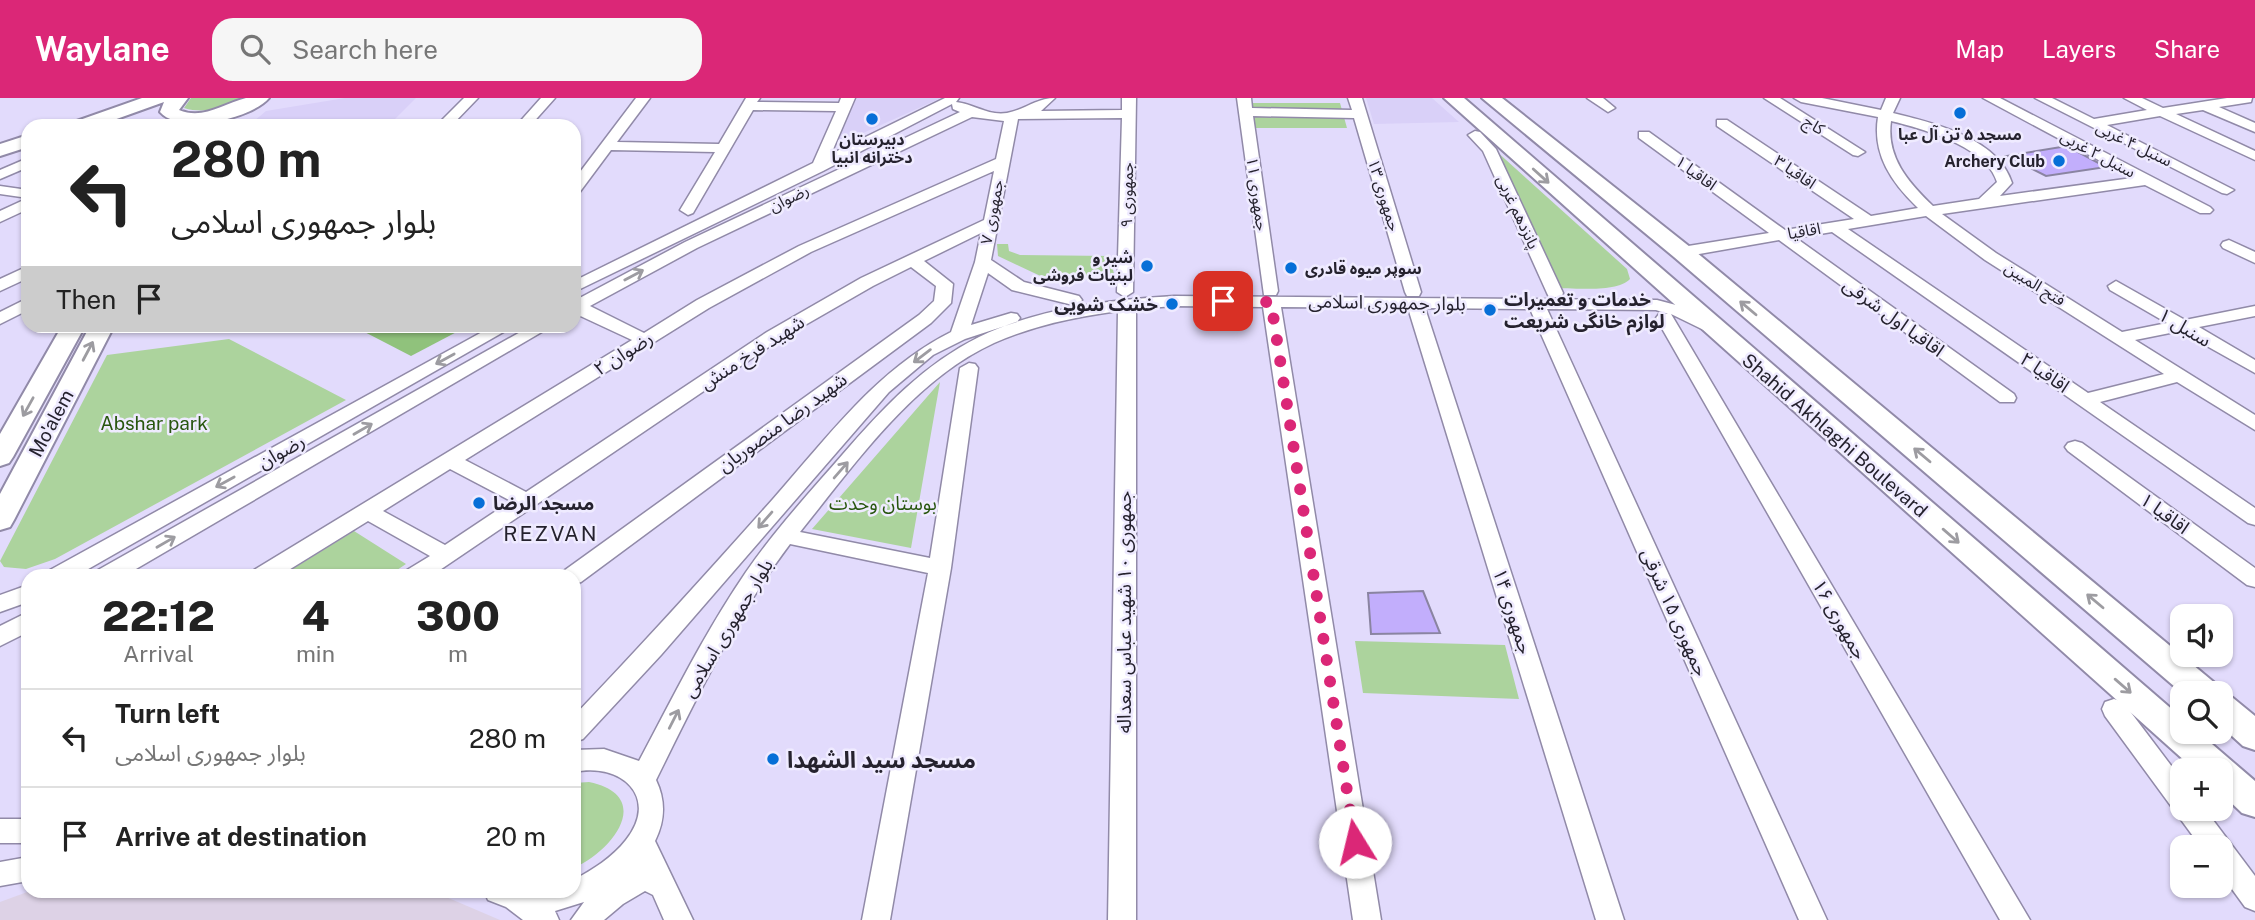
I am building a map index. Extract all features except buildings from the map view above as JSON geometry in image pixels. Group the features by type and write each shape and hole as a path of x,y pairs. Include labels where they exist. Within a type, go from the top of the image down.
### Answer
{"main road":[{"path":"108,119 159,98"},
{"name":"Shahid Akhlaghi Boulevard","path":"1453,98 1481,131 1513,151 2205,758"},
{"name":"Shahid Akhlaghi Boulevard","path":"1491,98 1682,252 2190,681"},
{"path":"152,119 176,113 212,116 253,102"},
{"path":"229,119 253,102"},
{"path":"1481,131 1510,132 1525,126"},
{"path":"1513,151 1526,142 1548,145"},
{"path":"0,150 21,143"},
{"path":"0,160 21,154"},
{"name":"Mo'alem","path":"0,457 69,333"},
{"name":"Mo'alem","path":"0,520 98,333"},
{"path":"2233,710 2255,719"},
{"name":"Shahid Akhlaghi Boulevard","path":"2233,717 2255,736"},
{"name":"Shahid Akhlaghi Boulevard","path":"2233,783 2255,802"}],"street":[{"path":"450,119 471,98"},
{"path":"529,119 548,98"},
{"path":"581,181 643,98"},
{"path":"953,98 958,106 969,113 986,117 1129,106"},
{"name":"رضوان","path":"581,284 673,236 818,168 953,98"},
{"path":"1012,115 1039,107 1048,98"},
{"name":"جمهوری ۱۳","path":"1355,98 1414,297"},
{"path":"1594,98 1608,108"},
{"name":"کاج","path":"1771,98 1858,152"},
{"path":"1801,98 1884,114 1969,145 1998,165 2005,183 1984,203"},
{"path":"1884,114 1894,98"},
{"name":"سنبل ۲ غربی","path":"1990,98 2205,210"},
{"name":"سنبل ۴ غربی","path":"2042,98 2227,190"},
{"path":"2131,98 2255,156"},
{"path":"2187,98 2255,128"},
{"path":"2092,123 2248,100"},
{"path":"673,236 751,102 846,102 818,168"},
{"path":"1245,105 1360,114"},
{"name":"جمهوری ۱۱","path":"1245,105 1270,296 1367,920"},
{"name":"جمهوری ۹","path":"1126,298 1129,106"},
{"name":"رضوان","path":"581,304 691,246 969,113"},
{"name":"فتح المبین","path":"1884,114 1883,142 1896,174 1927,211 1993,258 2255,424"},
{"name":"جمهوری ۷","path":"959,335 983,262 1012,115"},
{"path":"986,117 1006,141"},
{"name":"اقاقیا ۳","path":"1722,123 1868,221"},
{"name":"پانزدهم غربی","path":"1481,131 1545,299"},
{"name":"اقاقیا ۱","path":"1644,135 1782,235"},
{"path":"607,146 724,148"},
{"name":"رضوان ۲","path":"273,569 703,304 805,249 1002,162"},
{"path":"0,175 21,165"},
{"name":"اقاقیا","path":"1682,252 1927,211 2147,180"},
{"path":"0,190 21,193"},
{"path":"0,217 21,206"},
{"path":"688,210 721,213"},
{"name":"شهید فرخ منش","path":"425,569 773,336 867,282 990,223"},
{"name":"اقاقیا ۲","path":"1834,226 2255,518"},
{"name":"اقاقیا اول شرقی","path":"1782,235 2007,398"},
{"path":"2229,245 2255,258"},
{"name":"شهید رضا منصوریان","path":"581,570 937,308 942,303 945,284 912,260"},
{"path":"1636,261 1654,286 1657,306"},
{"path":"983,262 1018,286 1073,300"},
{"path":"0,286 21,275"},
{"name":"سنبل ۱","path":"2116,286 2255,368"},
{"name":"بلوار جمهوری اسلامی","path":"581,725 653,649 882,388 927,351 959,335 1073,300 1270,296 1545,299 1657,306 1685,313 1721,336"},
{"name":"جمهوری ۱۴","path":"1414,297 1610,920"},
{"name":"بلوار جمهوری اسلامی","path":"643,780 700,668 744,593 785,536 907,395 964,352 1002,334 1126,298"},
{"name":"جمهوری ۱۰ شهید عباس سعداله","path":"1122,920 1126,298"},
{"name":"جمهوری ۱۵ شرقی","path":"1545,299 1813,920"},
{"name":"جمهوری ۱۶","path":"1657,306 2016,920"},
{"path":"0,319 21,307"},
{"path":"581,310 645,340"},
{"path":"2119,338 2255,311"},
{"name":"رضوان","path":"71,569 492,333"},
{"name":"رضوان","path":"119,569 531,333"},
{"path":"876,920 940,568 970,368"},
{"path":"2085,400 2179,376"},
{"name":"اقاقیا ۱","path":"2075,447 2255,579"},
{"path":"449,460 527,501"},
{"path":"794,488 820,494"},
{"path":"367,511 446,555"},
{"path":"785,536 940,568"},
{"path":"0,604 21,596"},
{"path":"0,637 21,625"},
{"path":"2114,709 2170,784"},
{"path":"581,761 609,760 629,767 643,780 650,798 650,819 641,841 624,863 600,881 581,890"},
{"path":"0,831 21,831"},
{"path":"641,841 679,920"},
{"path":"2233,868 2255,898"},
{"path":"0,874 21,870"},
{"path":"585,920 600,903 629,884 647,878 662,886"},
{"path":"512,898 544,920"},
{"path":"526,898 544,901 556,898"}],"shaded area":[{"path":"345,98 416,98 395,119 256,119 266,111"},
{"name":"دبیرستان دخترانه انبیا","path":"857,98 941,98 843,142 838,139"},
{"path":"1366,98 1432,98 1459,122 1374,124"},
{"path":"21,894 21,898 448,898 500,920 0,920 0,902"}],"green space":[{"path":"191,98 248,98 217,109 201,111 184,108"},
{"path":"1248,103 1340,103 1347,128 1251,128"},
{"path":"1495,150 1627,269 1630,279 1605,288 1553,288"},
{"path":"997,244 1008,244 1009,251 1020,255 1110,256 1114,274 1049,280 998,256"},
{"path":"367,333 455,333 411,356"},
{"name":"Abshar park","path":"229,339 346,400 55,559 26,569 4,567 0,561 107,355"},
{"name":"بوستان وحدت","path":"940,382 911,548 812,529"},
{"path":"354,531 406,564 398,569 292,569"},
{"path":"1355,641 1505,645 1519,699 1363,693"},
{"path":"589,782 609,789 620,799 624,811 621,824 613,837 581,864 581,783"}],"place":[{"name":"مسجد ۵ تن آل عبا","path":"1960,113"},
{"name":"دبیرستان دخترانه انبیا","path":"872,119"},
{"name":"Archery Club","path":"2059,161"},
{"name":"شیر و لبنیات فروشی","path":"1147,266"},
{"name":"سوپر میوه قادری","path":"1291,268"},
{"name":"خشک شویی","path":"1172,304"},
{"name":"خدمات و تعمیرات لوازم خانگی شریعت","path":"1490,310"},
{"name":"مسجد الرضا","path":"479,503"},
{"name":"مسجد سید الشهدا","path":"773,759"}],"district":[{"name":"REZVAN","path":"551,533"}],"route":[{"path":"1223,301 1271,302 1355,842"}]}
